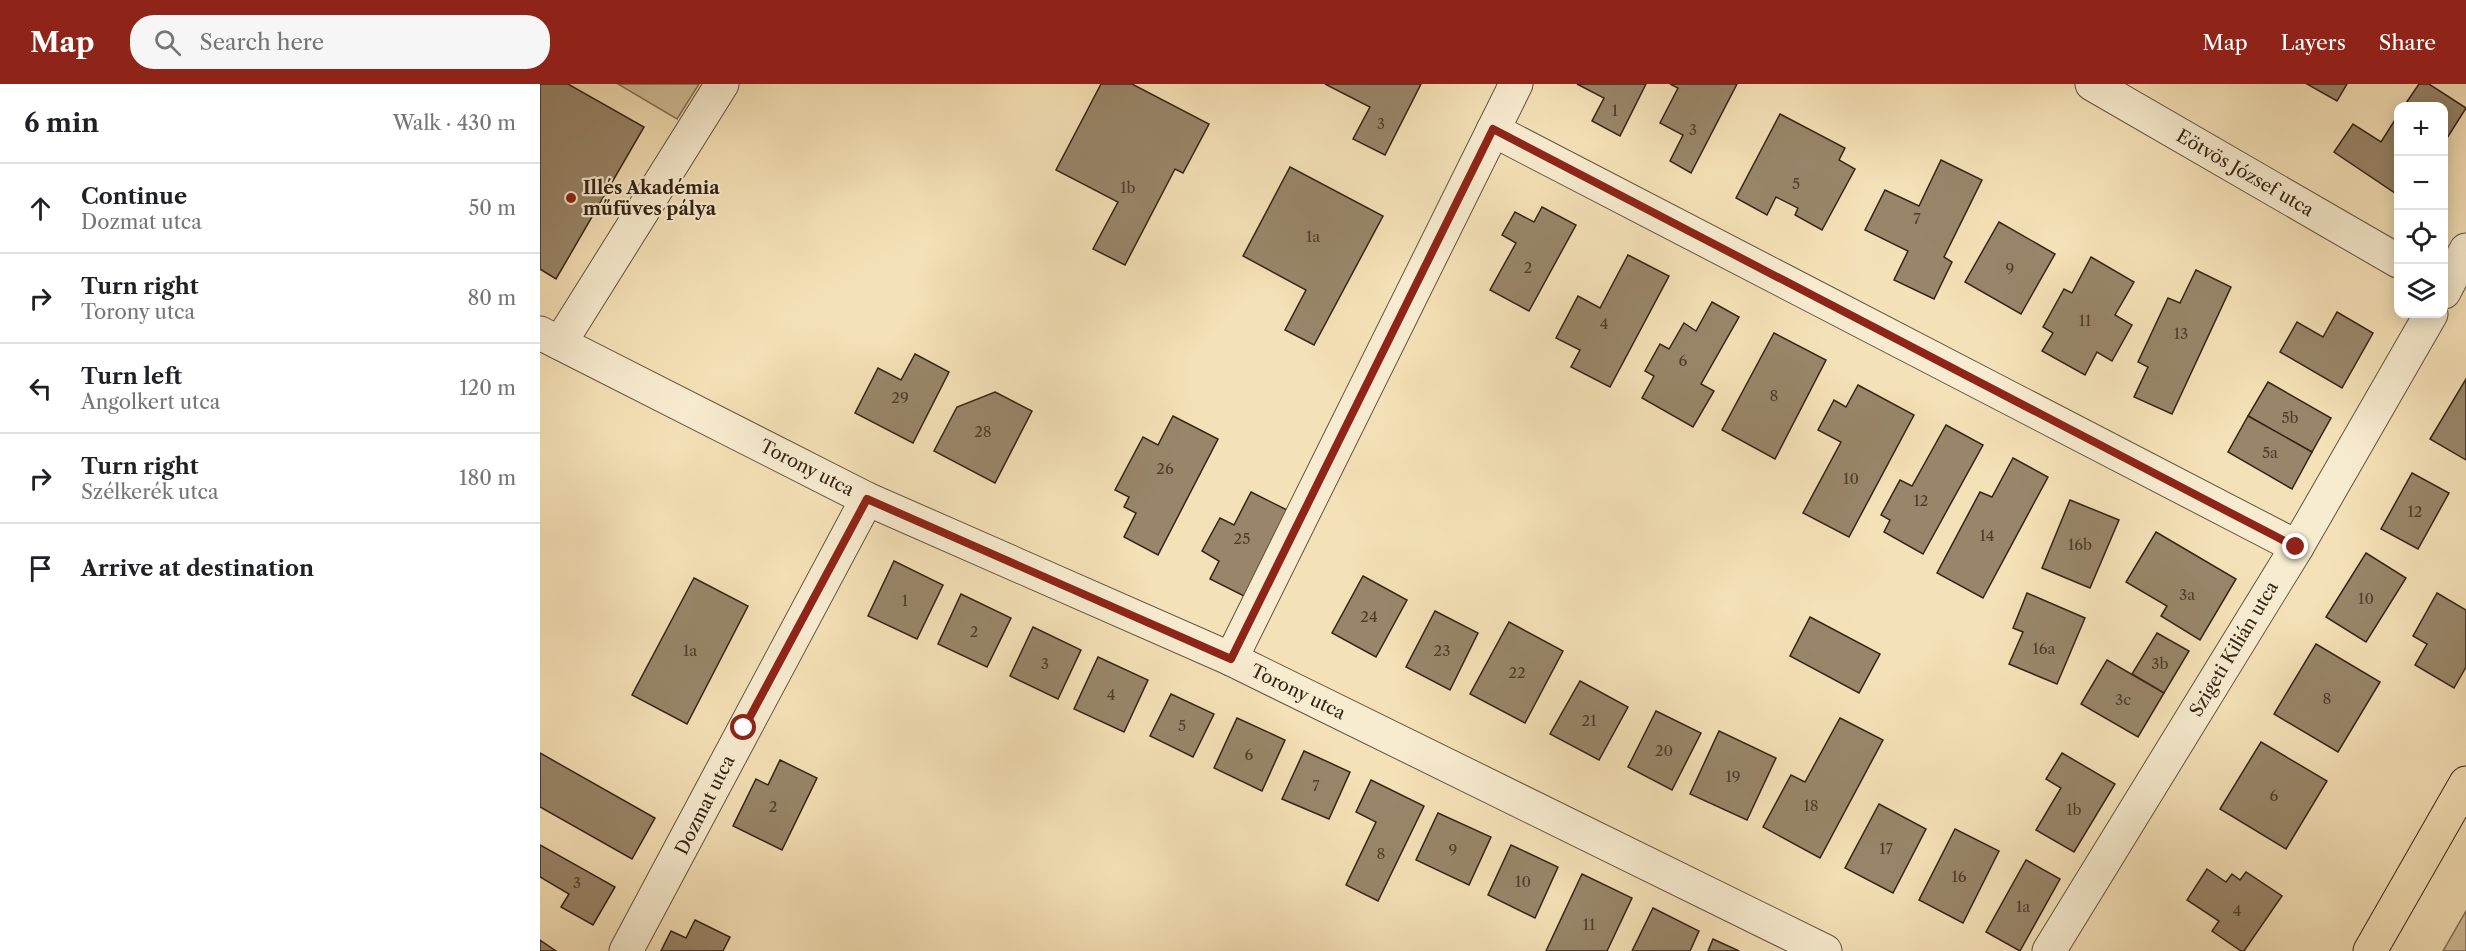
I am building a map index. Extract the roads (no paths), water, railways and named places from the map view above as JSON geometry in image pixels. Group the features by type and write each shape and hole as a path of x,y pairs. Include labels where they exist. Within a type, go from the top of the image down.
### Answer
{"main road":[{"path":"2370,951 2466,783"}],"street":[{"path":"550,338 722,84"},
{"path":"1231,659 1516,84"},
{"name":"Eötvös József utca","path":"2092,84 2394,259"},
{"path":"1493,129 2296,547"},
{"name":"Szigeti Kilián utca","path":"2448,291 2466,250"},
{"name":"Szigeti Kilián utca","path":"2049,951 2433,318"},
{"name":"Torony utca","path":"550,338 867,499 1231,659 1825,951"},
{"name":"Dozmat utca","path":"627,951 867,499"}],"place":[{"name":"Illés Akadémia műfüves pálya","path":"571,198"}]}
